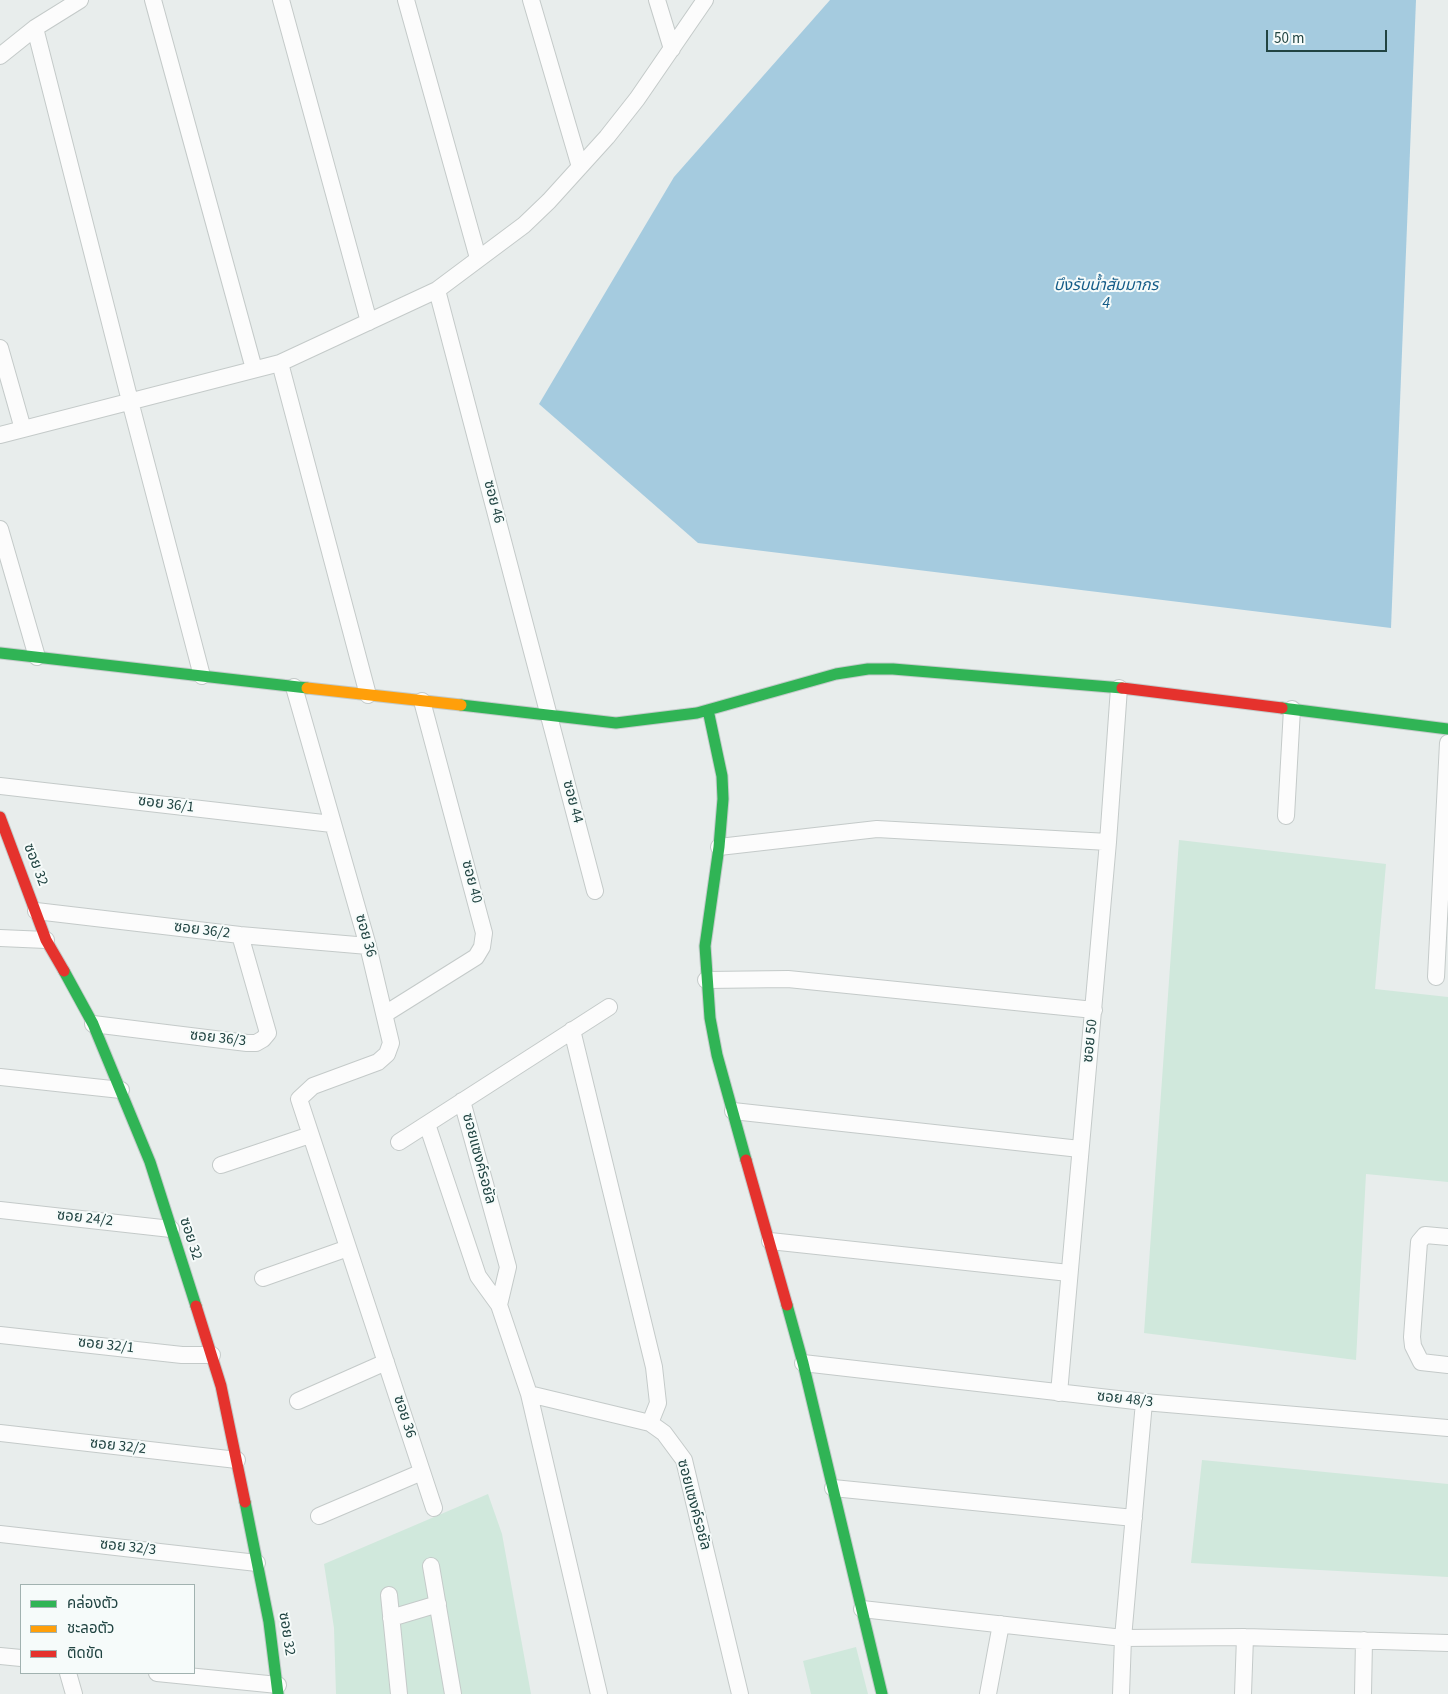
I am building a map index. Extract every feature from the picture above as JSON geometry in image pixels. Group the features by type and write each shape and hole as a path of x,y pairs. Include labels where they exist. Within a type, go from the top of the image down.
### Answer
{"street":[{"path":"0,56 35,28 80,0"},
{"path":"154,0 254,369"},
{"path":"281,0 368,322"},
{"path":"406,0 478,258"},
{"path":"530,0 580,166"},
{"path":"657,0 672,49"},
{"path":"0,435 280,363 437,290 524,225 580,166 637,98 706,0"},
{"path":"35,28 202,676"},
{"name":"ซอย 46","path":"437,290 548,714"},
{"path":"0,348 23,429"},
{"path":"280,363 368,695"},
{"path":"0,530 38,657"},
{"path":"0,653 616,723 708,710 836,674 868,669 893,669 1119,688 1448,729"},
{"name":"ซอย 36","path":"294,687 368,946 391,1043 387,1054 378,1062 313,1086 299,1098 434,1508"},
{"name":"ซอย 50","path":"1058,1393 1094,1010 1119,688"},
{"name":"ซอย 40","path":"385,1014 476,957 482,947 484,933 422,701"},
{"path":"708,710 722,776 723,799 719,847 704,946 706,980 717,1055 803,1363 882,1694"},
{"path":"1286,816 1292,710"},
{"name":"ซอย 44","path":"548,714 595,891"},
{"path":"1436,977 1448,743"},
{"name":"ซอย 36/1","path":"0,786 332,824"},
{"name":"ซอย 32","path":"0,817 46,940 93,1024 150,1162 212,1355 221,1386 237,1460 269,1622 278,1689"},
{"path":"719,847 877,829 1108,842"},
{"name":"ซอย 36/2","path":"36,911 240,936 368,946"},
{"name":"ซอย 36/3","path":"93,1024 247,1043 256,1043 263,1039 268,1033 240,936"},
{"path":"0,938 46,940"},
{"path":"706,980 788,979 1094,1010"},
{"path":"399,1142 609,1007"},
{"path":"572,1030 654,1367 658,1403 650,1422"},
{"path":"0,1077 121,1090"},
{"name":"ซอยแซงค์รอยัล","path":"462,1101 508,1267 499,1305"},
{"path":"733,1111 1080,1149"},
{"path":"428,1124 478,1276 499,1305 529,1394 599,1694"},
{"path":"221,1165 310,1135"},
{"name":"ซอย 24/2","path":"0,1210 171,1229"},
{"path":"1448,1237 1425,1235 1419,1242 1412,1337 1413,1346 1421,1362 1448,1365"},
{"path":"770,1241 1069,1273"},
{"path":"263,1278 348,1248"},
{"name":"ซอย 32/1","path":"0,1335 182,1355 212,1355"},
{"path":"298,1401 386,1362"},
{"name":"ซอย 48/3","path":"803,1363 1144,1402 1448,1428"},
{"name":"ซอยแซงค์รอยัล","path":"529,1394 650,1422 664,1433 684,1460 740,1694"},
{"path":"1121,1694 1122,1638 1144,1402"},
{"name":"ซอย 32/2","path":"0,1434 237,1460"},
{"path":"319,1516 422,1472"},
{"path":"833,1488 1134,1518"},
{"name":"ซอย 32/3","path":"0,1534 257,1563"},
{"path":"432,1566 453,1694"},
{"path":"388,1595 399,1694"},
{"path":"391,1618 438,1604"},
{"path":"862,1609 1122,1638 1245,1637 1448,1643"},
{"path":"988,1694 1001,1624"},
{"path":"1243,1694 1245,1637"},
{"path":"1363,1694 1364,1640"},
{"path":"0,1656 20,1658"},
{"path":"68,1674 74,1694"},
{"path":"165,1674 278,1689"}],"green space":[{"path":"1179,840 1386,864 1375,989 1448,997 1448,1182 1366,1174 1356,1360 1144,1333"},
{"path":"1202,1460 1448,1484 1448,1577 1191,1563"},
{"path":"488,1494 502,1534 531,1694 336,1694 334,1628 324,1564"},
{"path":"856,1647 868,1694 811,1694 803,1661"}],"water":[{"name":"บึงรับน้ำสัมมากร 4","path":"830,0 1416,0 1391,628 698,543 539,404 674,177"}],"traffic: fast":[{"path":"0,653 307,688"},
{"path":"461,705 616,723 697,713 836,674 868,669 893,669 1122,688"},
{"path":"1282,708 1448,729"},
{"path":"708,710 722,776 723,799 719,847 705,946 710,1018 717,1055 746,1160"},
{"path":"64,971 93,1024 150,1162 196,1306"},
{"path":"787,1305 803,1363 882,1694"},
{"path":"245,1502 269,1622 278,1694"}],"traffic: slow":[{"path":"307,688 461,705"}],"traffic: jam":[{"path":"1122,688 1282,708"},
{"path":"0,817 46,940 64,971"},
{"path":"746,1160 787,1305"},
{"path":"196,1306 221,1386 245,1502"}]}
